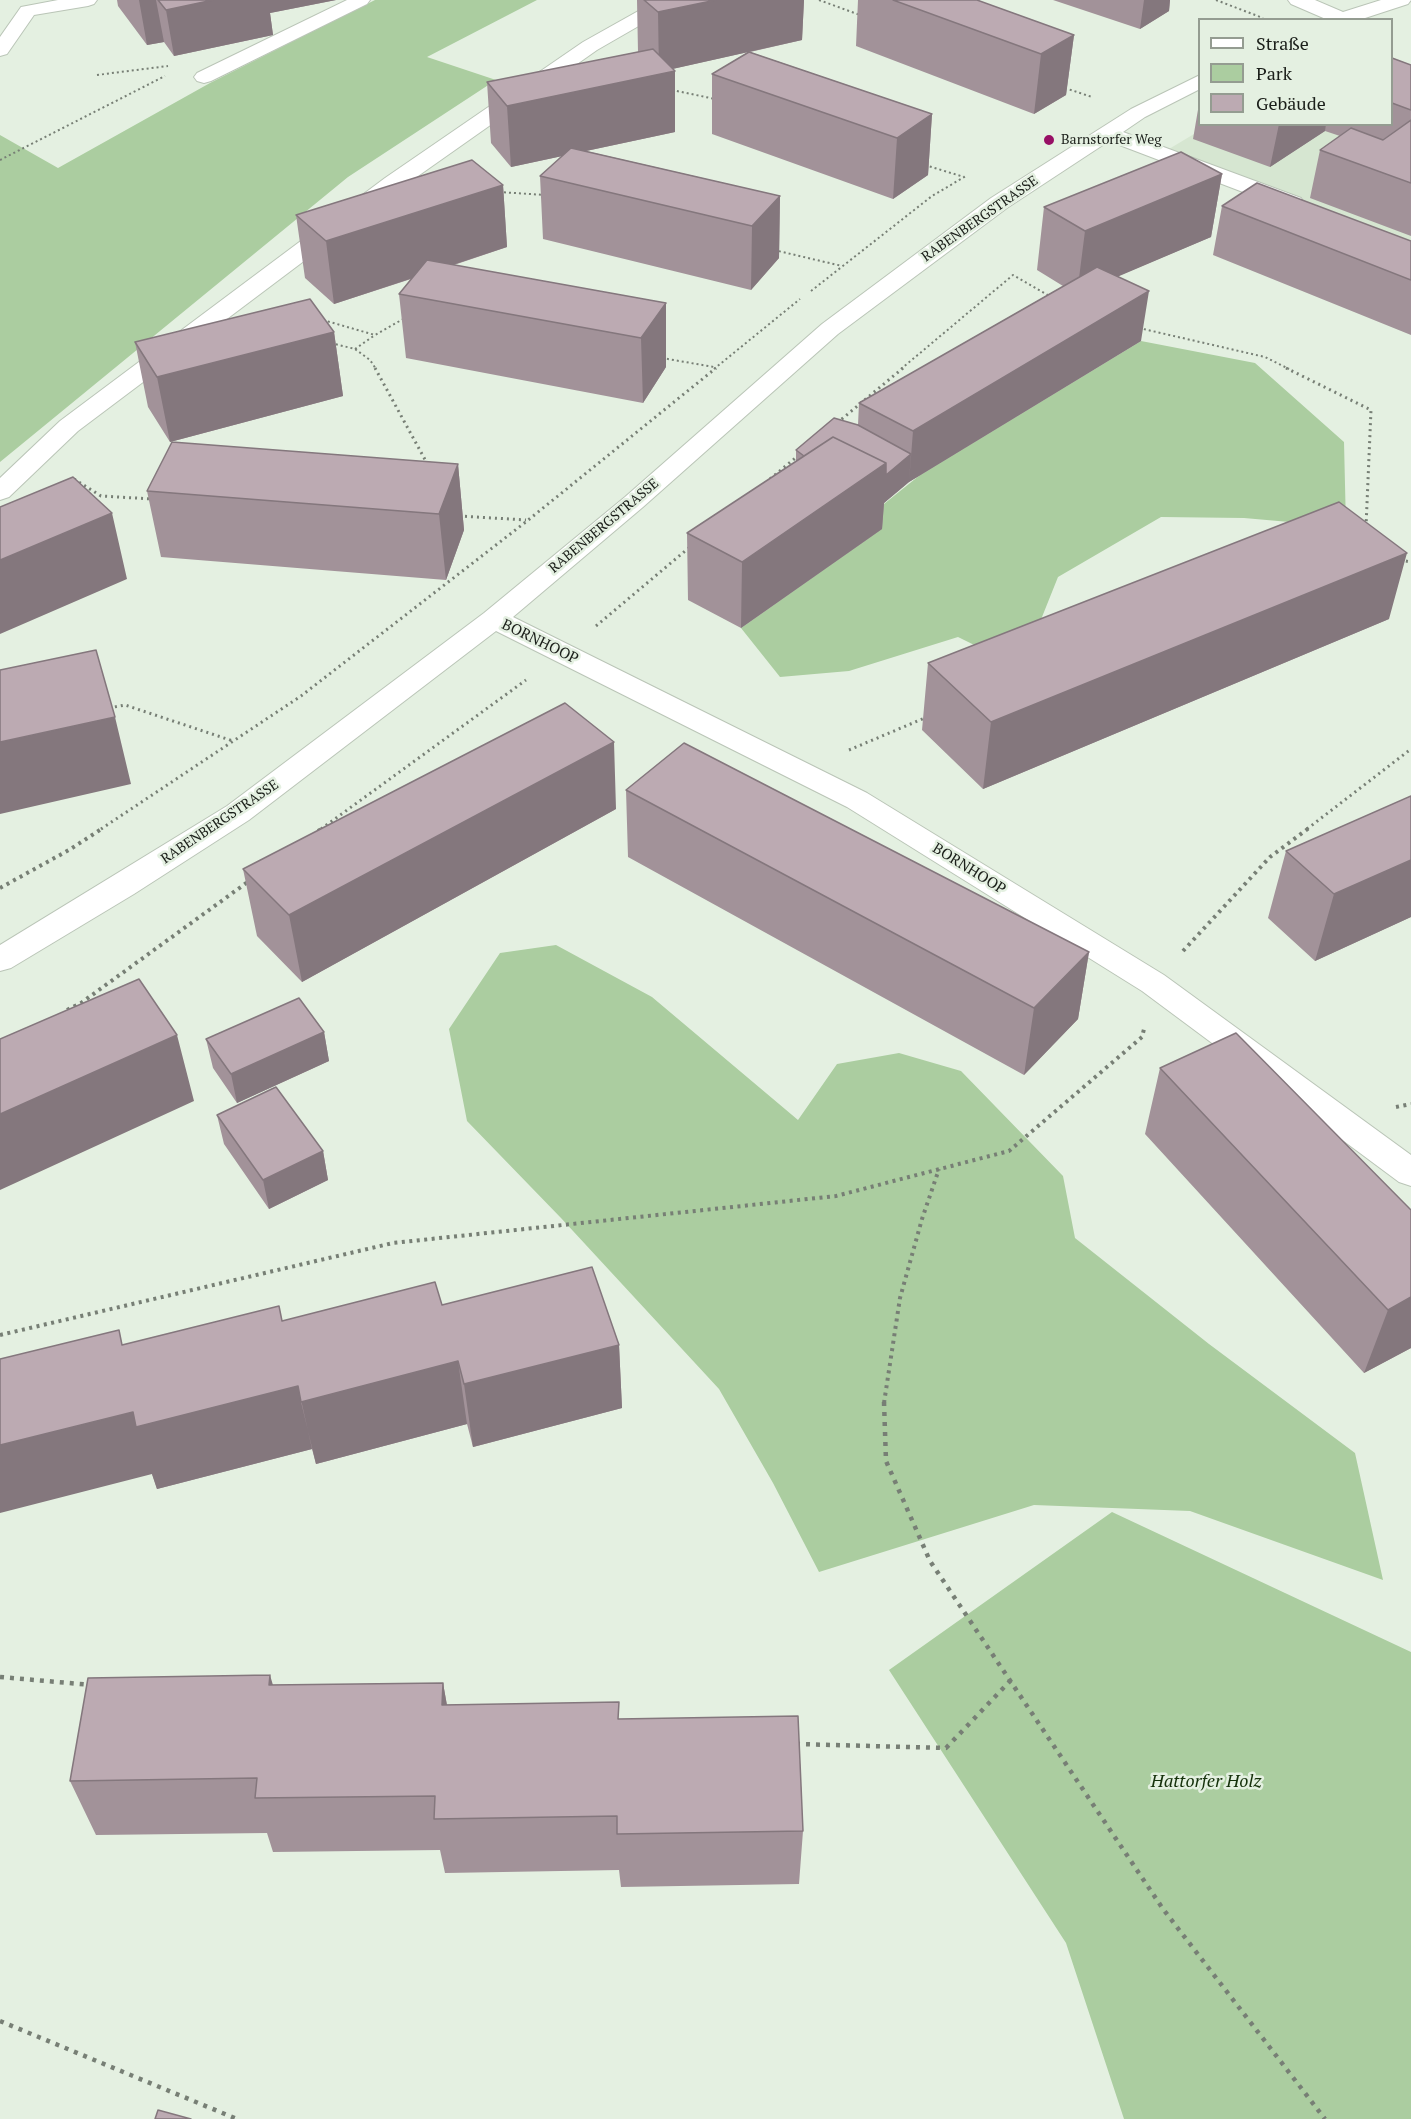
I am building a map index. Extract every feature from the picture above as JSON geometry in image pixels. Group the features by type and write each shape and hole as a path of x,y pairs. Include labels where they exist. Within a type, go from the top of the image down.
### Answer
{"street":[{"path":"0,492 69,426 393,183 590,46 661,5 675,0"},
{"path":"1298,0 1338,18"},
{"path":"1343,18 1401,0"},
{"name":"RABENBERGSTRASSE","path":"0,960 238,813 494,619 634,502 830,328 999,203 1107,133 1198,82"},
{"path":"1107,133 1312,210"},
{"name":"BORNHOOP","path":"494,619 857,800 1153,983 1411,1173"}],"lane":[{"path":"0,50 28,11 88,0"},
{"path":"204,77 361,0"}],"path":[{"path":"819,0 863,16"},
{"path":"1216,0 1260,18"},
{"path":"0,160 170,74"},
{"path":"1061,86 1094,98 1084,104"},
{"path":"666,89 722,100"},
{"path":"920,163 964,177"},
{"path":"0,888 69,850 300,696 527,520 842,266 932,196 974,171"},
{"path":"491,192 549,196"},
{"path":"764,247 842,266"},
{"path":"832,427 1013,275 1059,302"},
{"path":"355,349 412,313"},
{"path":"319,319 375,335"},
{"path":"1133,326 1265,357 1371,410 1366,533"},
{"path":"327,342 355,349 370,360 384,380 433,474"},
{"path":"656,357 715,367"},
{"path":"769,480 805,450"},
{"path":"38,456 101,496 160,499"},
{"path":"93,504 101,496"},
{"path":"454,516 527,520"},
{"path":"312,836 563,653 697,541"},
{"path":"1389,557 1411,562"},
{"path":"102,710 124,705 233,741"},
{"path":"799,771 930,716"},
{"path":"0,1335 393,1243 836,1196 1009,1151 1142,1037 1153,983 1270,857 1411,749"},
{"path":"61,1014 81,1003 254,878"},
{"path":"939,1169 922,1218 900,1298 884,1396 886,1461 930,1561 1163,1909 1325,2119"},
{"path":"0,1677 95,1685"},
{"path":"794,1744 946,1748 1011,1680"},
{"path":"0,2021 237,2119"}],"shaded area":[{"path":"1411,111 1411,245 1164,152 1207,126 1393,126 1393,123"}],"green space":[{"path":"375,0 537,0 427,57 496,80 348,177 0,462 0,135 58,168 210,83"},
{"path":"1141,341 1255,363 1344,442 1346,527 1244,518 1161,517 1058,577 1038,627 1017,666 958,637 849,671 780,677 741,628 881,529 864,520 920,475"},
{"path":"556,945 652,997 798,1120 837,1064 899,1053 961,1071 1063,1176 1075,1238 1209,1344 1355,1453 1383,1580 1190,1511 1034,1505 819,1572 773,1483 719,1389 561,1218 467,1121 449,1029 500,953"},
{"name":"Hattorfer Holz","path":"1112,1512 1411,1652 1411,2119 1124,2119 1066,1943 889,1670"}],"building":[{"path":"158,0 213,0 166,10"},
{"path":"644,0 716,0 658,12"},
{"path":"893,0 977,0 1074,35 1041,54"},
{"path":"653,49 675,71 507,106 487,82"},
{"path":"749,52 932,114 897,138 712,74"},
{"path":"1393,58 1411,65 1411,110 1393,103"},
{"path":"1411,120 1411,183 1320,150 1351,128 1383,140"},
{"path":"571,148 780,196 752,226 540,176"},
{"path":"1181,152 1222,174 1085,231 1044,207"},
{"path":"472,160 503,185 326,241 296,215"},
{"path":"1257,183 1411,241 1411,280 1222,206"},
{"path":"427,260 666,303 641,338 399,294"},
{"path":"1097,267 1149,291 913,431 859,403"},
{"path":"310,299 334,332 157,377 135,342"},
{"path":"834,418 858,425 911,454 886,475 886,463 833,437 804,456 796,450"},
{"path":"833,437 886,463 742,562 687,533"},
{"path":"172,442 458,464 439,514 147,491"},
{"path":"73,477 112,513 0,560 0,507"},
{"path":"1339,502 1407,553 991,722 928,663"},
{"path":"96,650 115,717 0,742 0,670"},
{"path":"565,703 614,742 289,915 243,869"},
{"path":"684,743 1089,952 1034,1008 626,790"},
{"path":"1411,796 1411,860 1334,894 1286,851"},
{"path":"139,979 177,1035 0,1114 0,1039"},
{"path":"299,998 324,1032 231,1074 206,1039"},
{"path":"1236,1033 1411,1210 1411,1297 1388,1310 1160,1068"},
{"path":"276,1087 323,1151 263,1180 217,1115"},
{"path":"592,1267 619,1345 464,1384 458,1361 301,1402 298,1386 136,1427 133,1412 0,1445 0,1359 119,1330 122,1345 279,1306 282,1321 435,1282 442,1305"},
{"path":"270,1675 269,1685 443,1683 442,1705 619,1702 618,1719 798,1716 803,1831 617,1834 617,1816 434,1819 435,1796 255,1798 257,1778 70,1781 88,1678"},
{"path":"158,2110 191,2119 155,2119"}],"place":[{"name":"Barnstorfer Weg","path":"1049,140"}]}
